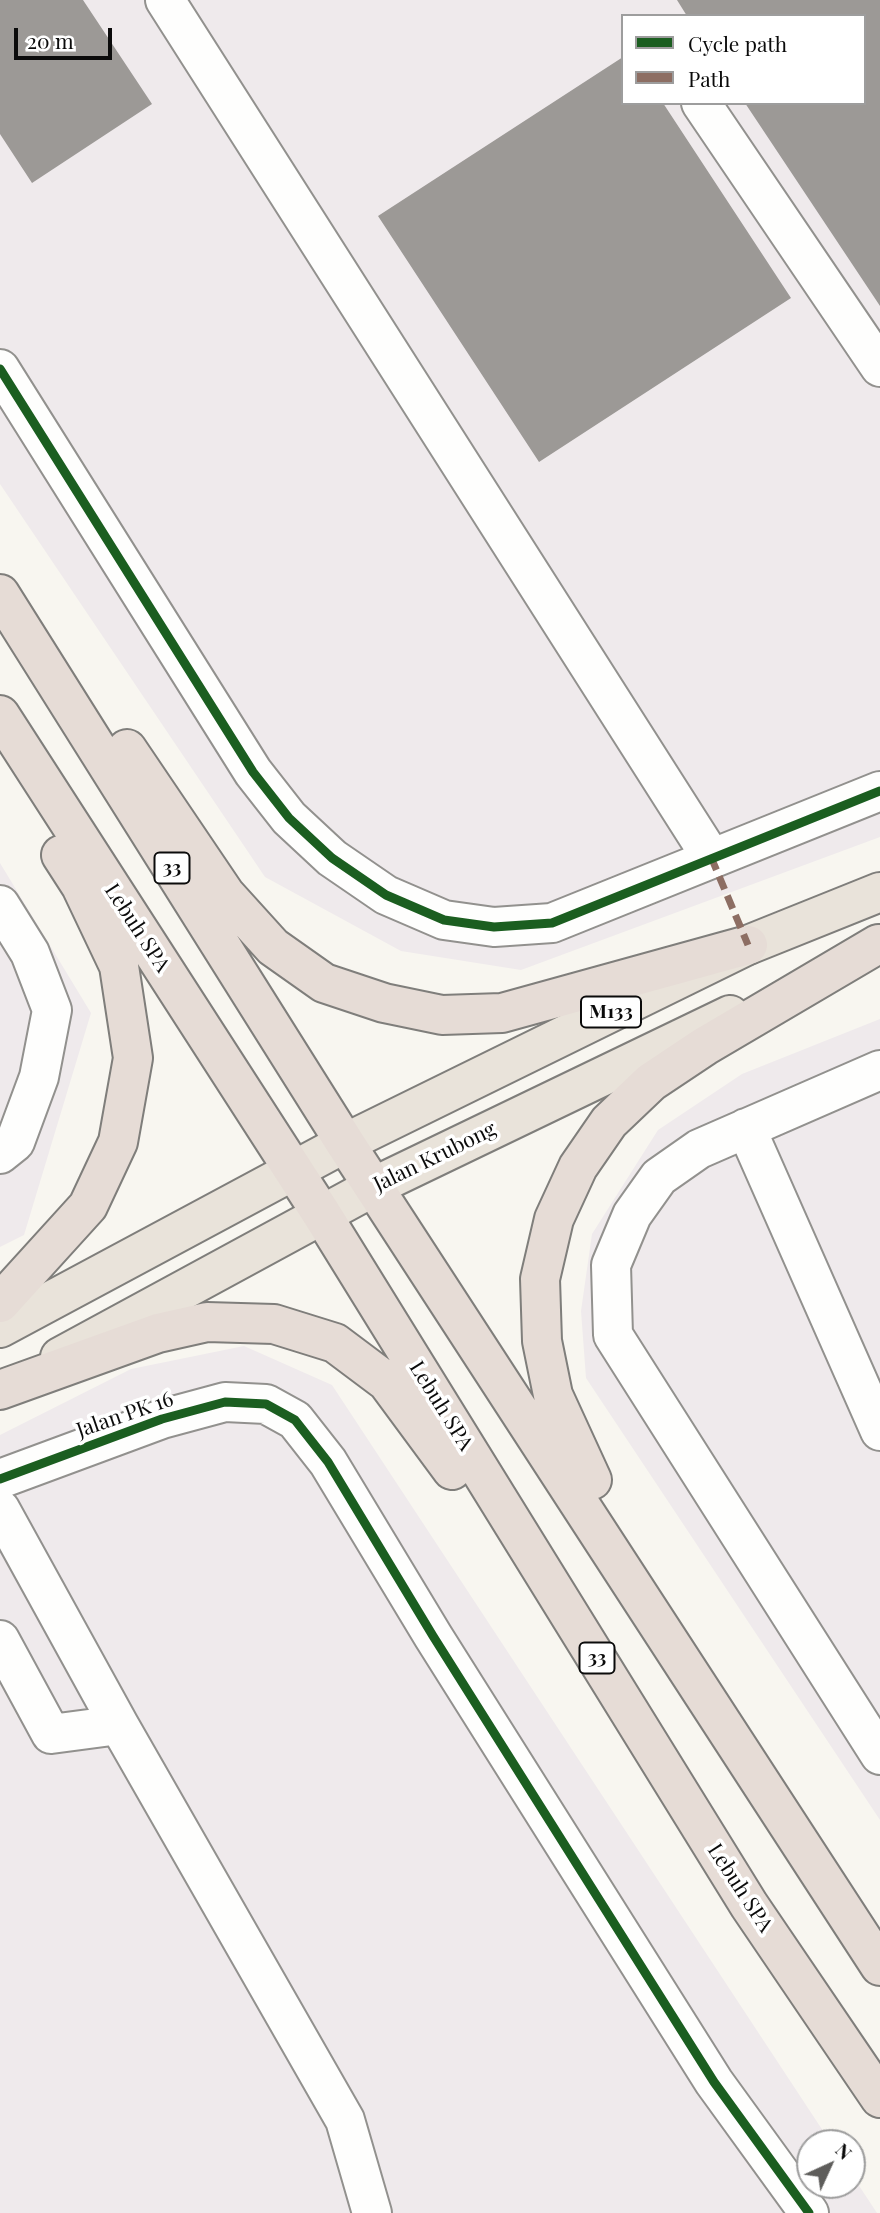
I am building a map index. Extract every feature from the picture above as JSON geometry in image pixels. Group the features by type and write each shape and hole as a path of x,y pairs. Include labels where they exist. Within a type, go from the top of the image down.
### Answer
{"highway":[{"path":"0,562 225,894 273,947 324,983 384,1003 442,1015 502,1013 748,945"},
{"name":"33","path":"0,594 345,1143 816,1862 880,1966"},
{"name":"Lebuh SPA","path":"0,715 294,1170 749,1905 880,2098"},
{"path":"0,755 81,886 119,965 133,1058 118,1142 88,1206 0,1303"},
{"path":"816,1862 579,1459 552,1395 542,1341 540,1279 554,1219 578,1167 609,1122 651,1083 705,1046 879,943"},
{"path":"0,1390 158,1333 207,1322 274,1324 335,1343 387,1382 432,1439 749,1905"}],"main road":[{"name":"M133","path":"0,1328 345,1143 748,945 880,892"},
{"name":"Jalan Krubong","path":"0,1390 321,1213 879,943"}],"street":[{"path":"165,0 711,856"},
{"path":"702,105 880,367"},
{"path":"0,369 253,772 289,818 332,858 375,888 444,920 494,927 552,923 711,856 880,791"},
{"path":"0,905 30,953 52,1010 38,1077 15,1142 0,1154"},
{"path":"880,1070 699,1149 659,1177 632,1215 611,1265 614,1335 880,1755"},
{"path":"746,1128 876,1412"},
{"name":"Jalan PK 16","path":"0,1479 162,1419 225,1402 266,1404 295,1420 328,1462 433,1636 714,2082 809,2213"},
{"path":"0,1509 119,1725 345,2120 372,2213"},
{"path":"0,1640 51,1734 119,1725"}],"shaded area":[{"path":"0,0 880,0 880,837 521,970 401,951 265,877 0,484"},
{"path":"0,863 91,1013 24,1235 0,1247"},
{"path":"880,1019 880,1820 586,1378 581,1311 592,1234 658,1130 742,1074"},
{"path":"244,1346 332,1385 822,2129 796,2129 796,2199 866,2199 866,2196 877,2213 0,2213 0,1435 131,1369"}],"building":[{"path":"0,0 83,0 152,104 32,183 0,134"},
{"path":"677,0 880,0 880,306 746,105 866,105 866,14 686,14"},
{"path":"621,58 621,105 664,105 791,298 539,462 378,216"}],"marked path":[{"path":"711,857 748,945"}],"cycle path":[{"path":"0,369 253,772 289,818 332,858 386,895 444,920 494,927 552,923 880,791"},
{"path":"0,1479 162,1419 225,1402 266,1404 295,1420 328,1462 433,1636 714,2082 809,2213"}]}
